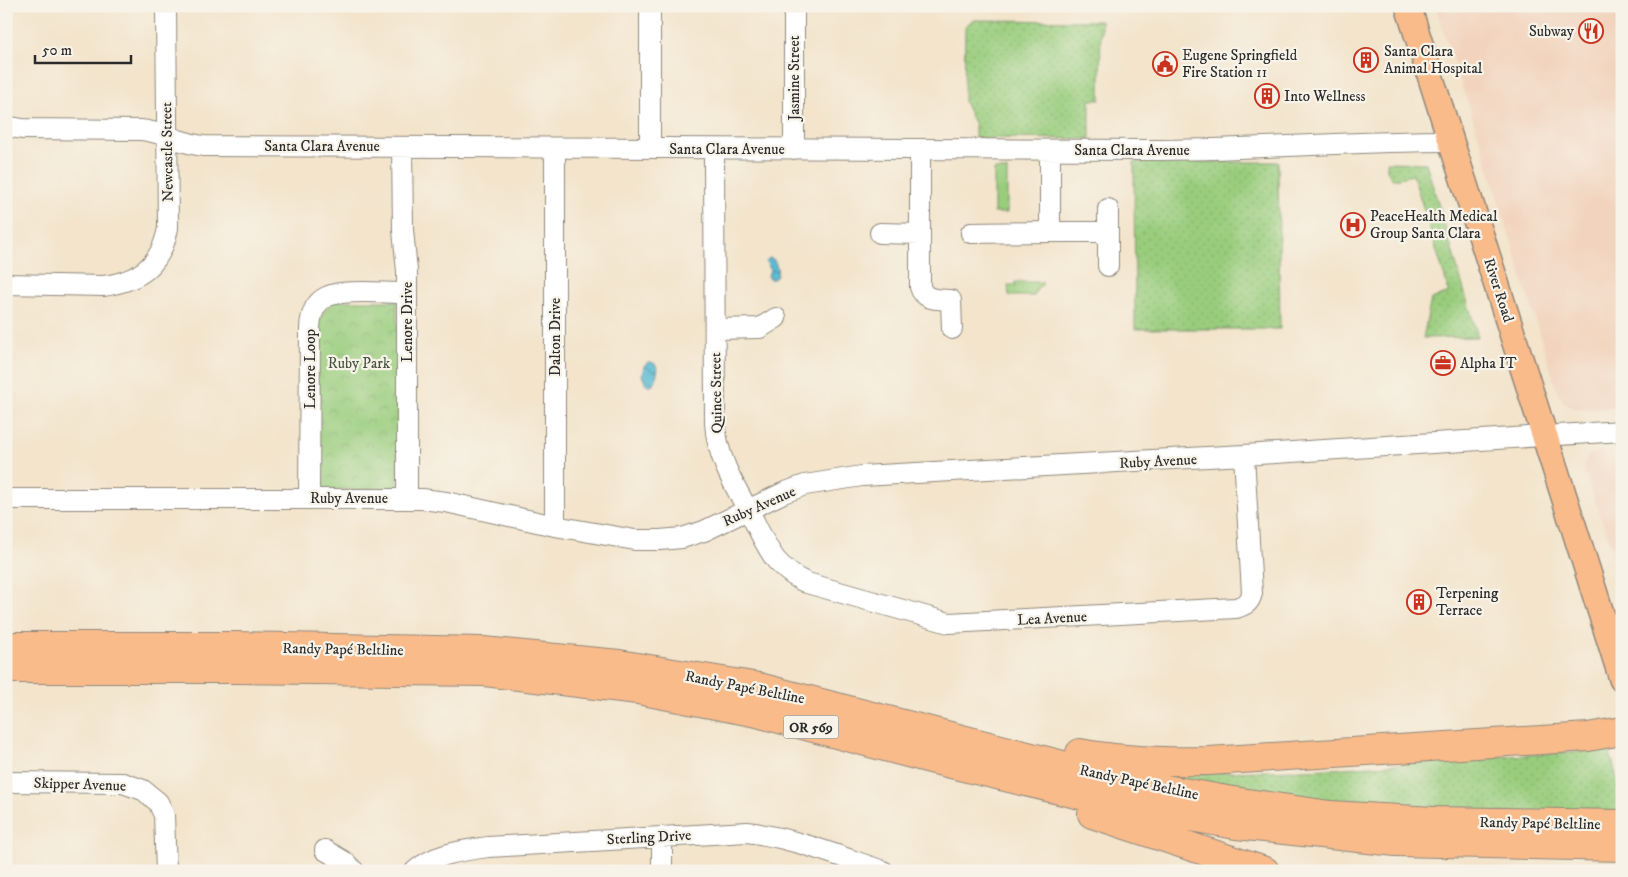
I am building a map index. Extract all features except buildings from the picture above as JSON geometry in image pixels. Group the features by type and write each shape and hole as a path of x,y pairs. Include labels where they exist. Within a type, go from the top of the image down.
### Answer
{"highway":[{"name":"Randy Papé Beltline","path":"6,646 233,646 483,651 619,664 759,687 1133,782 1226,800 1330,816 1434,821 1614,836"},
{"name":"Randy Papé Beltline","path":"6,669 484,672 638,690 757,713 934,760 1126,806 1236,825 1396,842 1614,836"},
{"path":"898,722 1107,758 1154,762 1209,761 1538,741 1588,737 1622,731"},
{"path":"934,760 1265,871"}],"main road":[{"name":"River Road","path":"1408,6 1580,546"},
{"path":"1580,546 1607,604 1622,644"},
{"path":"1580,546 1622,678"}],"street":[{"name":"Newcastle Street","path":"6,284 103,286 128,281 144,272 154,263 166,240 168,228 166,6"},
{"path":"650,6 650,148"},
{"name":"Jasmine Street","path":"794,6 794,149"},
{"name":"Santa Clara Avenue","path":"6,126 22,129 151,131 204,146 1050,151 1234,150 1381,141 1450,141"},
{"name":"Lenore Drive","path":"402,147 403,230 407,261 407,498"},
{"name":"Dalton Drive","path":"555,148 555,526"},
{"name":"Quince Street","path":"714,149 714,423 717,444 724,465 748,510"},
{"path":"920,150 920,289 923,294 932,299 952,300 952,329"},
{"path":"1050,151 1050,232"},
{"path":"1108,209 1108,266"},
{"path":"971,233 1108,232"},
{"path":"880,233 920,234"},
{"name":"Lenore Loop","path":"309,498 310,329 313,309 323,298 338,293 407,293"},
{"path":"715,329 760,328 776,318"},
{"name":"Ruby Avenue","path":"6,499 407,498 446,502 555,526 635,540 660,540 682,538 704,531 783,493 805,485 862,476 1244,456 1622,430"},
{"name":"Lea Avenue","path":"748,510 775,558 799,580 942,622 957,623 1236,608 1248,603 1252,593 1244,456"},
{"name":"Skipper Avenue","path":"6,782 123,783 143,790 158,802 164,815 166,871"},
{"name":"Sterling Drive","path":"415,871 431,860 450,853 488,847 747,832 772,835 828,861 883,871"},
{"path":"662,837 662,871"},
{"path":"325,850 345,862 354,871"}],"shaded area":[{"path":"1435,6 1622,6 1622,407 1574,409 1564,403 1558,394 1480,140"},
{"path":"1601,450 1622,450 1622,592 1614,570 1612,549 1585,473 1584,464 1589,455"}],"green space":[{"path":"973,20 1101,21 1100,100 1090,100 1090,139 975,138 975,125 964,102 965,26"},
{"path":"1134,162 1278,162 1280,329 1135,329"},
{"path":"1387,162 1426,163 1478,337 1423,338 1431,299 1447,294 1449,291 1413,175 1391,178 1387,170"},
{"path":"994,170 1007,170 1007,213 994,213"},
{"path":"1015,282 1042,282 1042,285 1037,288 1034,296 1009,296 1008,285 1015,285"},
{"name":"Ruby Park","path":"332,301 397,301 398,490 321,490 318,487 316,324"},
{"path":"1609,749 1622,797 1622,812 1497,813 1328,803 1161,778 1161,774 1331,769"}],"water":[{"path":"769,258 774,260 777,267 777,275 774,279 770,279 768,276 770,269 766,262"},
{"path":"648,362 654,363 658,368 655,382 650,386 645,383 642,375 644,366"}],"place":[{"name":"Subway","path":"1591,31"},
{"name":"Santa Clara Animal Hospital","path":"1366,60"},
{"name":"Eugene Springfield Fire Station 11","path":"1165,64"},
{"name":"Into Wellness","path":"1267,96"},
{"name":"PeaceHealth Medical Group Santa Clara","path":"1353,225"},
{"name":"Alpha IT","path":"1443,363"},
{"name":"Terpening Terrace","path":"1419,602"}]}
